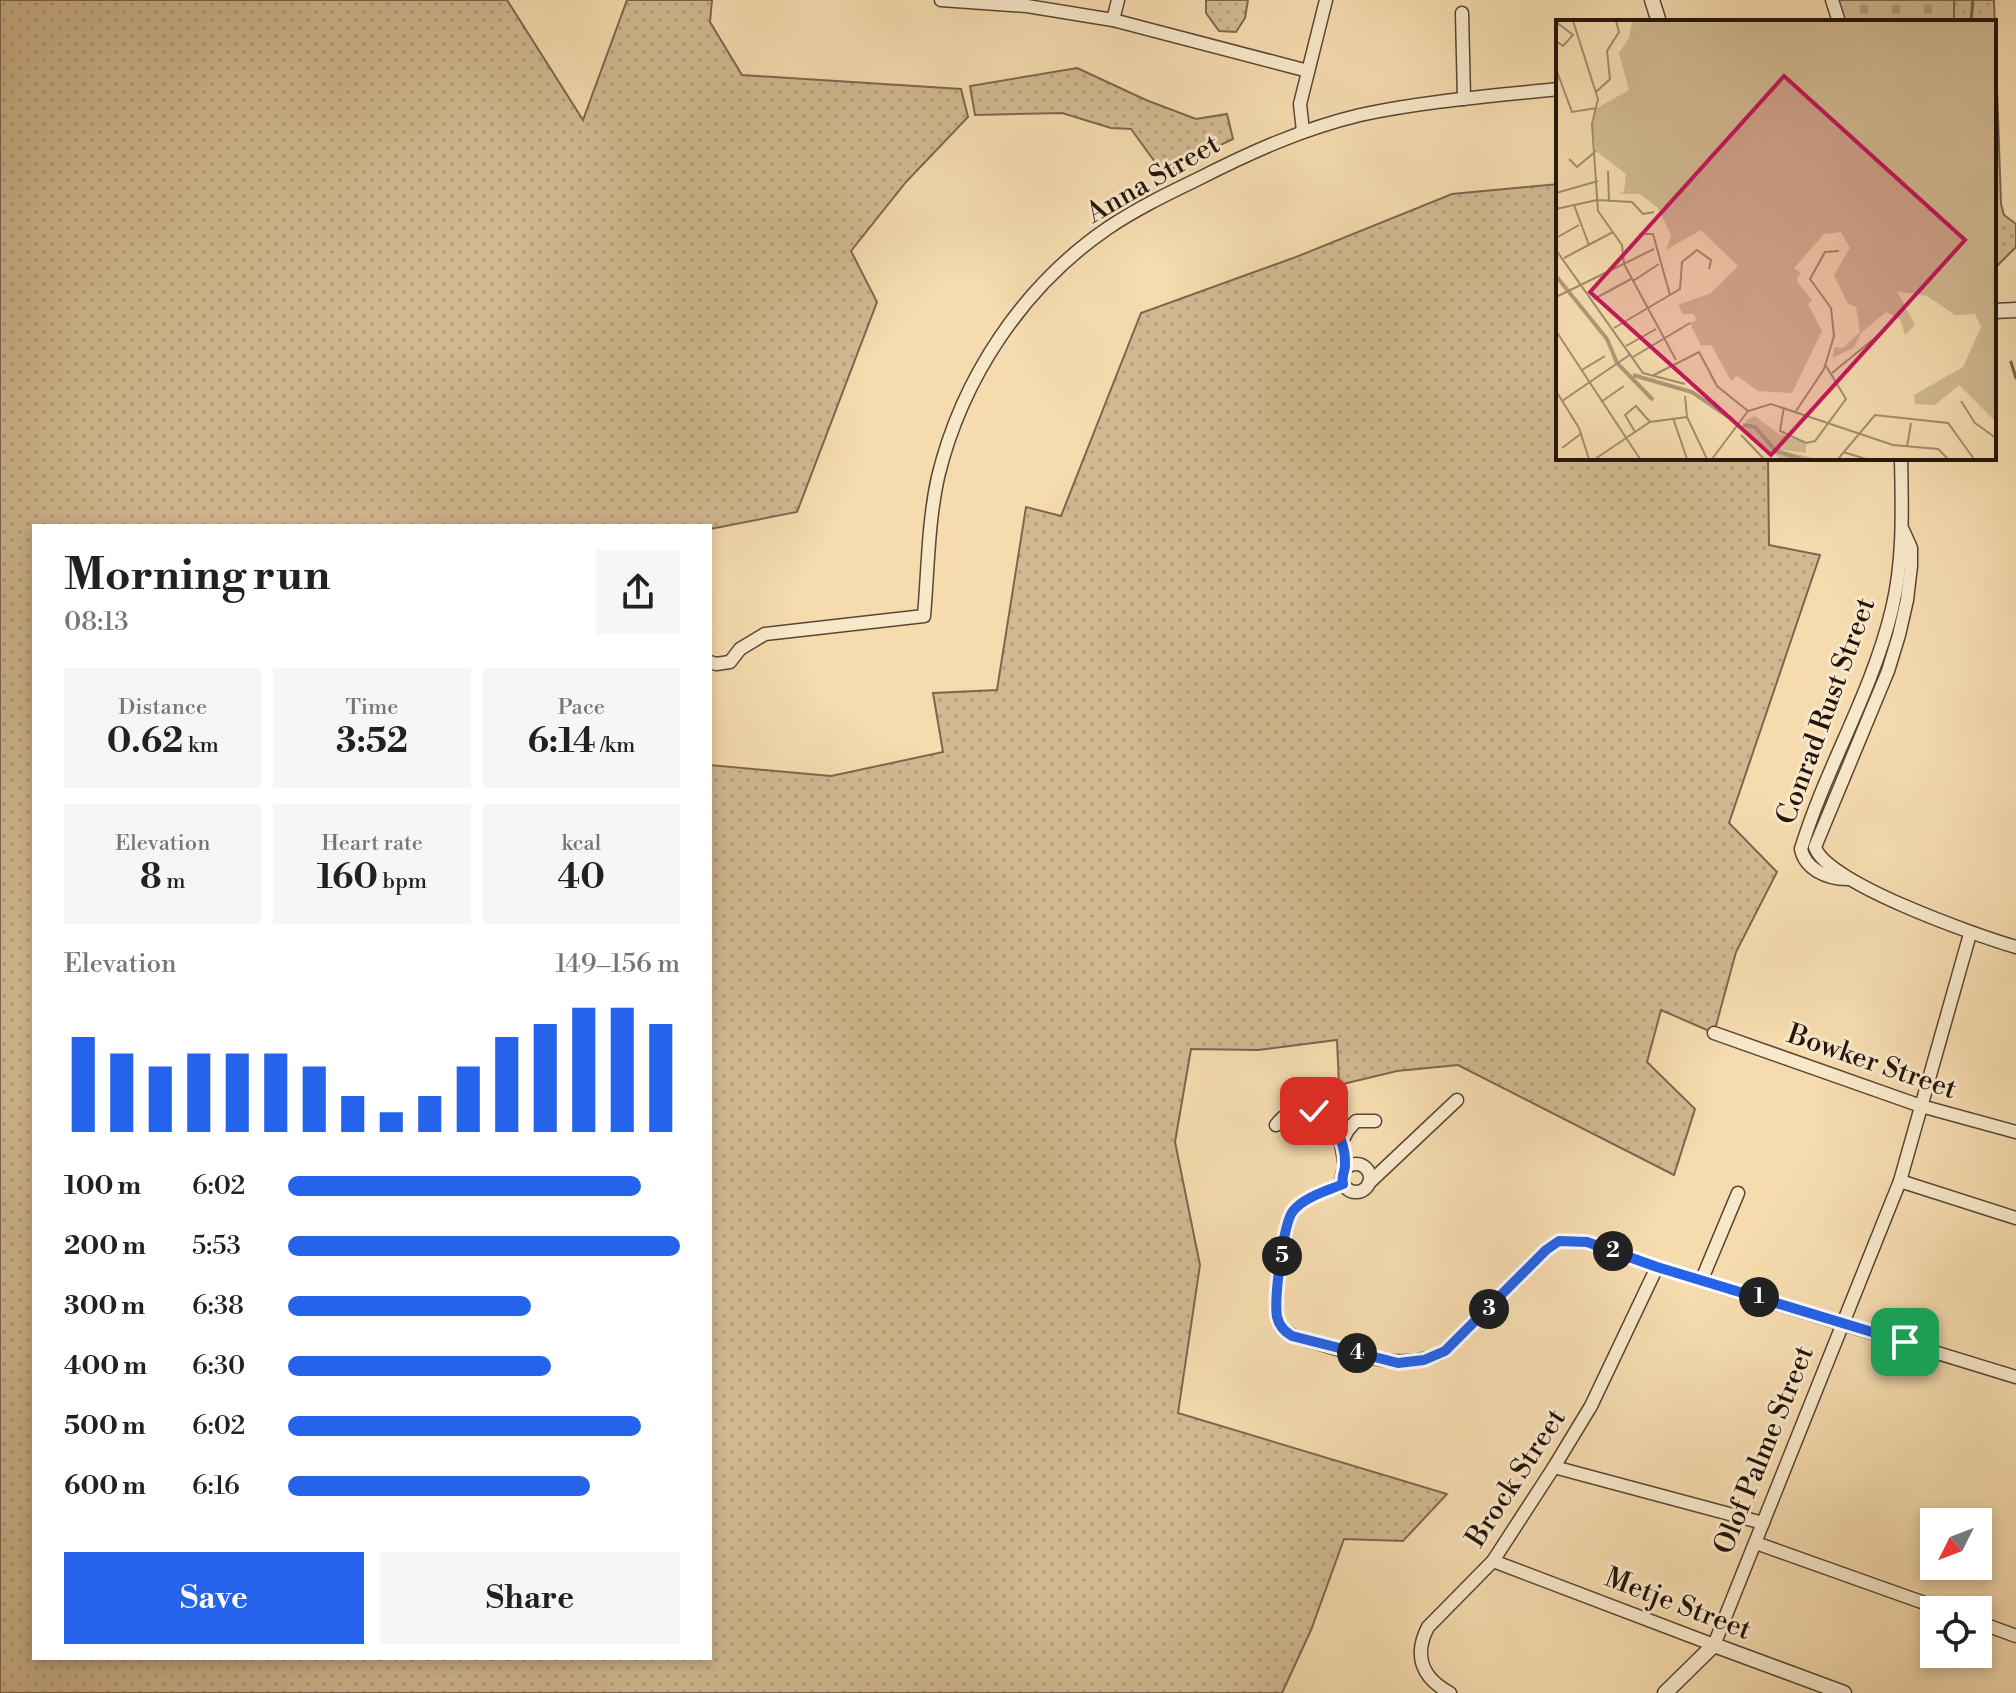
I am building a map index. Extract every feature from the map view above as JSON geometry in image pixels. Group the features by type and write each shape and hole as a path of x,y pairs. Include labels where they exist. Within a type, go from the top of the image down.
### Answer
{"street":[{"path":"941,0 1027,6 1113,20 1308,71"},
{"path":"1113,20 1118,0"},
{"path":"1303,131 1300,104 1326,0"},
{"path":"1652,0 1658,20"},
{"path":"1832,0 1838,20"},
{"path":"1462,13 1464,99"},
{"name":"Anna Street","path":"712,662 730,662 740,649 765,634 924,616 938,477 973,381 1000,336 1037,289 1105,230 1243,155 1303,131 1363,115 1464,99 1556,89"},
{"path":"1996,311 2016,310"},
{"name":"Conrad Rust Street","path":"1848,879 1839,879 1813,869 1803,857 1801,849 1883,639 1898,577 1903,530 1901,460"},
{"name":"Conrad Rust Street","path":"1848,879 1821,859 1815,847 1888,671 1899,635 1911,566 1911,548 1903,530"},
{"path":"1848,879 1970,934 2016,947"},
{"name":"Olof Palme Street","path":"1665,1693 1714,1645 1756,1543 1900,1181 1970,934"},
{"name":"Bowker Street","path":"1714,1033 1921,1106 2016,1132"},
{"path":"1369,1183 1370,1174 1364,1166 1354,1163 1345,1168 1341,1175 1343,1184 1353,1192 1360,1192 1457,1100"},
{"path":"1276,1125 1295,1108 1306,1108 1327,1120 1336,1130 1341,1143 1345,1168"},
{"path":"1341,1143 1356,1121 1375,1121"},
{"path":"1900,1181 2016,1218"},
{"path":"1343,1184 1303,1202 1287,1221 1277,1317 1285,1332 1299,1338 1398,1363 1424,1360 1445,1351 1546,1250 1559,1241 1587,1242 1657,1267 2016,1377"},
{"path":"1702,1279 1738,1193"},
{"name":"Brock Street","path":"1450,1693 1426,1672 1420,1653 1421,1640 1428,1627 1493,1561 1554,1467 1591,1406 1657,1267"},
{"path":"1554,1467 1763,1523"},
{"path":"1756,1543 1920,1601"},
{"name":"Metje Street","path":"1493,1561 1844,1693"},
{"path":"1992,1627 2016,1636"}],"green space":[{"path":"0,0 507,0 583,120 627,0 712,0 710,22 742,75 961,89 968,117 906,182 851,251 877,302 797,512 712,529 712,524 32,524 32,1660 712,1660 712,765 831,776 943,752 933,693 997,690 1026,507 1061,516 1141,313 1296,257 1452,194 1556,184 1556,460 1768,460 1769,545 1820,555 1729,823 1777,872 1736,952 1714,1033 1661,1010 1647,1062 1695,1109 1674,1175 1458,1065 1397,1071 1339,1085 1337,1040 1258,1050 1191,1049 1175,1142 1200,1265 1178,1413 1447,1494 1403,1541 1344,1539 1311,1630 1282,1693 0,1693"},
{"path":"1206,0 1248,0 1245,18 1236,32 1219,31 1206,13"},
{"path":"1837,0 1954,0 1954,20 1844,20"},
{"path":"1954,0 1994,0 1995,20 1954,20"},
{"path":"1996,58 2001,204 2004,215 2016,224 2016,247 1996,267"},
{"path":"1077,68 1196,119 1227,114 1233,139 1163,173 1131,129 1111,128 1062,113 975,115 970,86"}],"waterway":[{"path":"1971,20 1973,0"},
{"path":"2011,362 2016,378"}],"route":[{"path":"1314,1111 1336,1130 1345,1168 1341,1175 1343,1184 1303,1202 1287,1221 1277,1317 1285,1332 1292,1336 1398,1363 1435,1357 1445,1351 1546,1250 1559,1241 1571,1241 1587,1242 1657,1267 1905,1342"}]}
